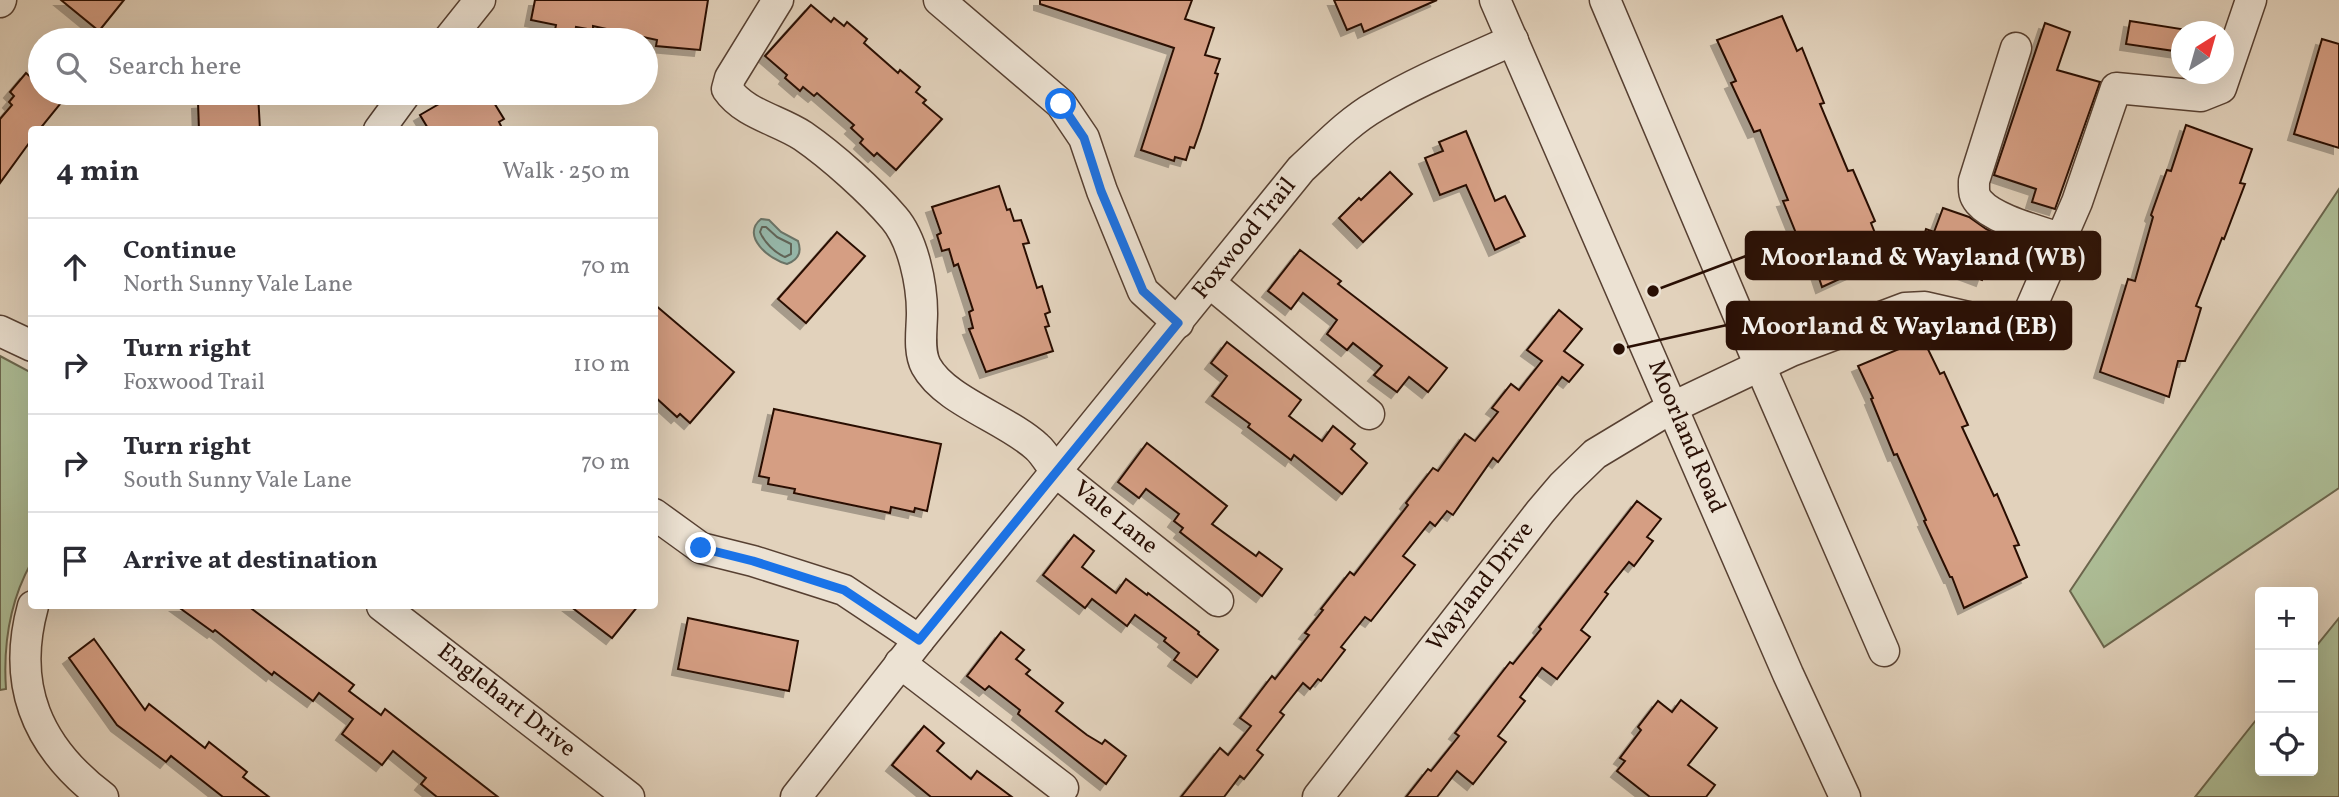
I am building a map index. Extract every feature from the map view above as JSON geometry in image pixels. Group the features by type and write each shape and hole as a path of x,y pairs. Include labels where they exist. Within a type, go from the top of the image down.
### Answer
{"street":[{"path":"458,28 480,0"},
{"name":"Vale Lane","path":"778,0 730,78 727,89 734,100 805,138 841,167 895,219 908,240 914,264 922,307 921,353 926,366 945,387 1037,446 1056,472 1218,601"},
{"path":"939,0 1061,104 1084,138 1101,191 1143,291 1178,323"},
{"name":"Moorland Road","path":"1495,0 1788,674 1845,797"},
{"path":"1605,0 1884,651"},
{"name":"Wayland Drive","path":"1318,797 1540,512 1595,454 1673,407 1791,351 1905,308 1925,307 2008,326 2026,319 2062,239 2116,88 2201,96 2221,88 2251,0"},
{"name":"Foxwood Trail","path":"796,797 900,663 1301,169 1354,121 1375,106 1513,40"},
{"path":"2016,48 1974,181 1973,194 1980,204 1992,212 2062,239"},
{"path":"382,126 397,105"},
{"path":"1210,283 1368,414"},
{"path":"0,331 28,344"},
{"path":"658,517 701,548 753,561 844,590 919,640"},
{"path":"32,609 26,631 25,673 34,711 51,747 71,771 103,797"},
{"name":"Englehart Drive","path":"386,609 629,797"},
{"path":"900,663 1063,788"}],"shaded area":[{"path":"2339,189 2339,488 2104,647 2070,591"},
{"path":"0,356 28,371 28,569 17,593 9,624 6,689 0,690"},
{"path":"2339,618 2339,797 2195,797 2255,721 2255,776 2318,776 2318,644"}],"water":[{"path":"761,219 769,220 781,232 798,241 799,252 794,260 787,264 780,262 760,246 754,233 755,226"}],"building":[{"path":"61,0 124,0 101,28 95,28"},
{"path":"535,0 708,0 700,50 658,46 658,28 555,28 556,25 531,20"},
{"path":"1040,0 1192,0 1185,19 1214,28 1205,55 1220,59 1201,128 1194,148 1190,147 1186,160 1175,157 1174,161 1141,150 1174,48 1040,4"},
{"path":"1334,0 1437,0 1364,32 1361,24 1347,30"},
{"path":"811,5 831,22 834,18 844,26 847,22 867,39 864,43 898,73 900,70 920,87 916,92 926,100 923,103 942,119 896,170 877,153 874,156 860,143 863,139 851,128 854,125 817,93 814,96 803,87 800,91 785,78 787,75 765,56"},
{"path":"1782,16 1797,51 1802,48 1824,103 1820,104 1848,171 1853,170 1875,221 1871,223 1885,258 1822,287 1810,251 1804,253 1783,201 1788,200 1760,130 1754,132 1731,83 1736,81 1717,40"},
{"path":"2130,21 2171,27 2171,51 2126,44"},
{"path":"2045,23 2070,32 2057,70 2100,82 2055,209 2032,202 2036,189 1994,175"},
{"path":"2322,39 2339,44 2339,148 2294,134"},
{"path":"26,73 28,105 59,105 42,126 28,126 28,144 0,183 0,119 12,105 9,102 14,96 10,92"},
{"path":"198,105 259,105 260,126 199,126"},
{"path":"437,105 495,105 504,119 499,122 501,126 427,126 420,115"},
{"path":"2186,125 2252,149 2240,183 2245,184 2196,306 2201,308 2185,361 2178,361 2169,397 2100,372 2128,279 2135,281 2153,217 2151,215 2167,170 2171,171"},
{"path":"1466,131 1495,201 1505,196 1525,236 1495,250 1466,185 1440,195 1425,158 1443,151 1439,142"},
{"path":"1390,172 1412,194 1363,242 1339,218"},
{"path":"999,186 1007,210 1010,209 1014,221 1021,220 1029,243 1023,244 1037,288 1042,286 1050,312 1045,314 1049,326 1045,327 1053,351 986,372 969,329 973,328 969,312 973,310 958,264 954,266 949,249 942,251 937,235 941,233 932,207"},
{"path":"1943,208 1969,217 2004,238 1999,255 1992,252 1982,280 1918,256 1926,229 1934,232"},
{"path":"837,232 865,256 806,323 778,299"},
{"path":"1300,250 1341,281 1338,284 1447,368 1428,392 1409,377 1397,392 1374,375 1382,366 1353,343 1347,350 1327,334 1337,320 1303,293 1291,309 1268,291"},
{"path":"658,307 734,372 690,423 680,414 677,417 658,400"},
{"path":"1559,310 1582,329 1564,351 1583,365 1569,382 1562,377 1498,462 1493,458 1453,515 1447,511 1435,526 1430,522 1403,556 1415,565 1371,621 1365,617 1341,647 1345,650 1321,681 1318,679 1310,689 1303,683 1280,712 1284,715 1257,750 1263,755 1244,779 1240,776 1224,797 1181,797 1220,748 1228,755 1251,726 1240,718 1272,676 1275,679 1309,635 1305,633 1323,610 1321,609 1350,572 1354,575 1433,468 1438,471 1465,434 1475,441 1498,412 1492,408 1511,384 1519,390 1542,361 1527,350"},
{"path":"1923,339 1940,374 1944,372 1968,425 1962,427 1994,496 1997,494 2019,545 2014,546 2027,577 1964,608 1897,454 1894,455 1858,366"},
{"path":"1227,342 1301,400 1289,416 1322,441 1333,426 1355,444 1351,449 1367,463 1342,494 1294,455 1291,460 1248,427 1250,424 1212,396 1227,376 1211,363"},
{"path":"774,409 941,444 927,511 915,508 914,512 891,507 890,513 794,493 795,489 768,484 769,478 759,476"},
{"path":"1147,443 1227,506 1212,524 1256,556 1259,552 1282,569 1262,596 1180,532 1183,528 1174,521 1179,514 1146,489 1139,498 1118,482"},
{"path":"1637,501 1661,519 1647,537 1653,541 1634,566 1629,562 1605,592 1608,594 1581,630 1590,637 1557,679 1542,668 1520,697 1525,701 1498,736 1506,742 1473,784 1457,771 1437,797 1406,797 1459,736 1455,733 1510,662 1513,664 1541,629 1539,627"},
{"path":"1074,535 1094,551 1082,567 1116,593 1126,579 1199,632 1198,634 1218,650 1197,677 1174,660 1179,653 1164,641 1166,638 1135,615 1127,626 1092,599 1085,608 1043,575"},
{"path":"181,609 252,609 354,685 349,691 381,715 385,709 498,797 437,797 421,784 426,778 393,751 382,765 342,734 353,719 319,693 313,701 274,672 272,675 215,630 213,632"},
{"path":"574,609 636,609 612,638"},
{"path":"688,618 798,641 789,691 678,669"},
{"path":"1001,632 1024,650 1016,659 1030,670 1026,674 1063,703 1056,711 1087,735 1102,744 1105,740 1126,756 1106,784 1018,714 1020,710 989,686 985,690 967,676"},
{"path":"94,639 145,710 149,704 205,748 209,742 247,772 243,777 269,797 223,797 171,756 166,762 117,725 69,658"},
{"path":"1681,700 1717,728 1688,765 1715,785 1706,797 1650,797 1617,771 1625,761 1620,758 1641,730 1638,727 1658,701 1672,712"},
{"path":"924,726 944,743 937,751 971,779 977,771 1012,797 931,797 892,765"}],"place":[{"name":"Moorland & Wayland (WB)","path":"1653,291"},
{"name":"Moorland & Wayland (EB)","path":"1619,349"}],"route":[{"path":"701,548 753,561 844,590 919,640 1178,323 1143,291 1101,191 1084,138 1061,104"}]}
